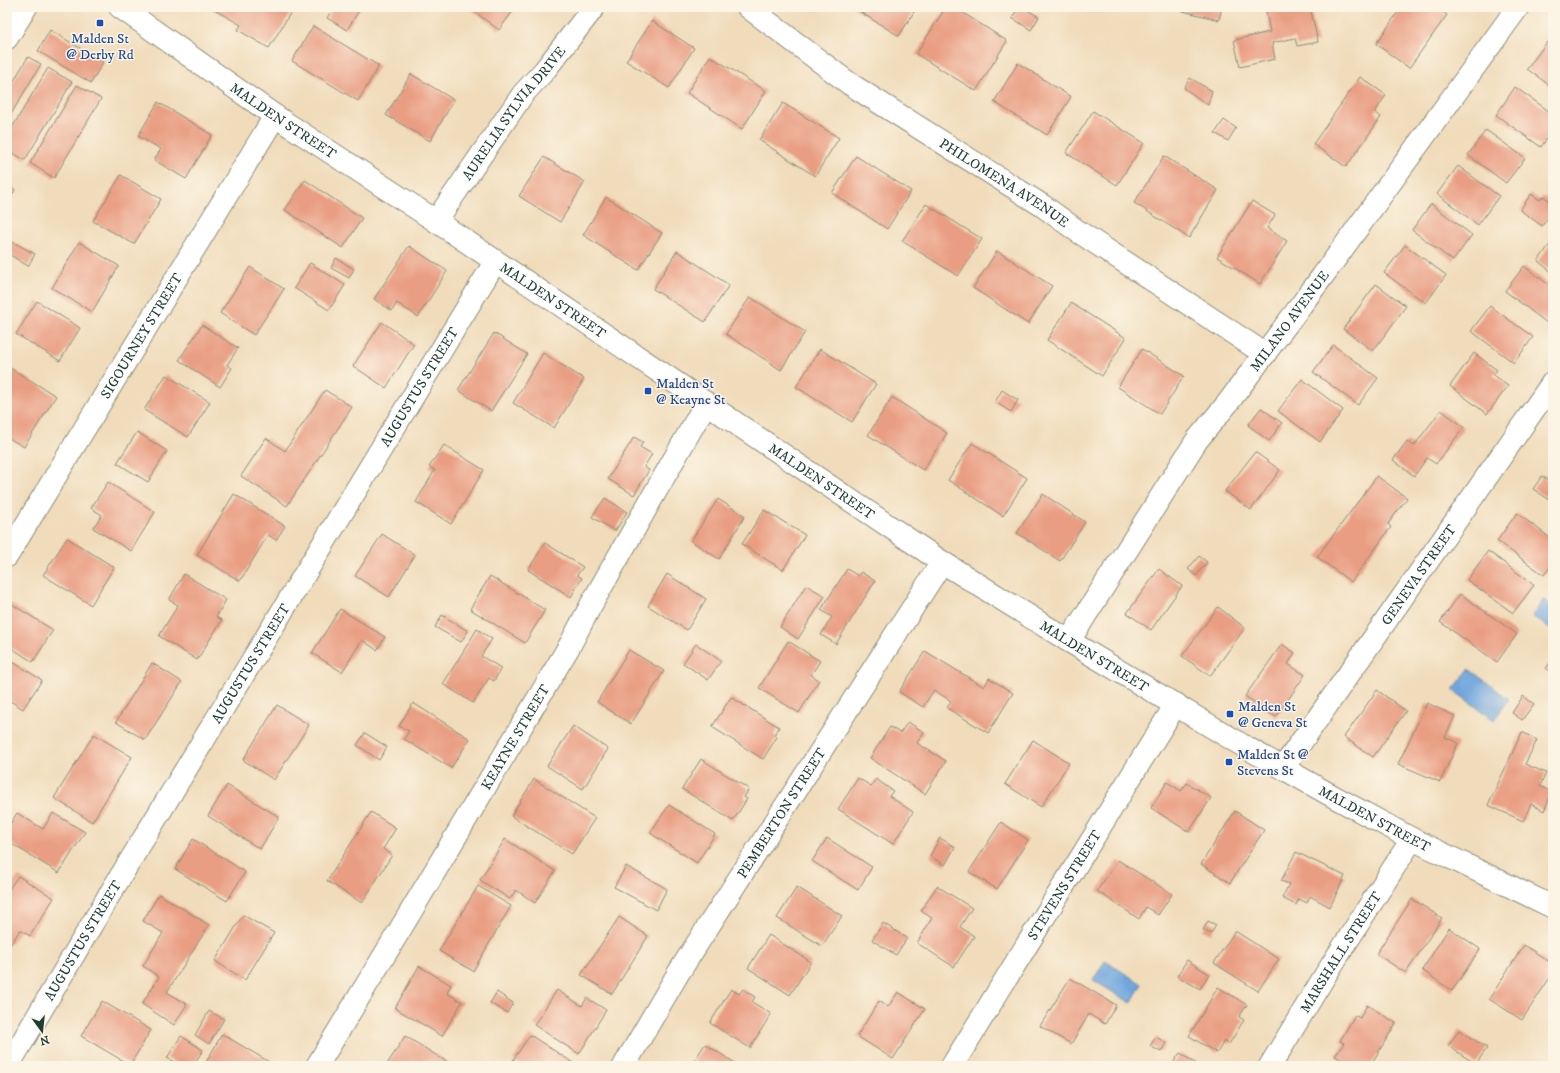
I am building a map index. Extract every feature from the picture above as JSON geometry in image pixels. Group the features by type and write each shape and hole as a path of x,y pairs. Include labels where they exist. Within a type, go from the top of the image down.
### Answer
{"street":[{"path":"7,38 26,7"},
{"name":"MALDEN STREET","path":"120,7 275,116 436,221 942,562 1068,641 1283,768 1412,839 1553,907"},
{"name":"AURELIA SYLVIA DRIVE","path":"436,221 523,94 594,7"},
{"name":"PHILOMENA AVENUE","path":"748,7 850,84 1043,206 1076,230 1265,354"},
{"name":"MILANO AVENUE","path":"1068,641 1198,440 1265,354 1518,7"},
{"name":"SIGOURNEY STREET","path":"7,556 275,116"},
{"name":"AUGUSTUS STREET","path":"8,1066 112,890 495,262"},
{"name":"GENEVA STREET","path":"1283,768 1553,382"},
{"name":"KEAYNE STREET","path":"317,1066 570,645 591,605 706,403"},
{"name":"PEMBERTON STREET","path":"624,1066 683,965 942,562"},
{"name":"STEVENS STREET","path":"952,1066 1176,704"},
{"name":"MARSHALL STREET","path":"1270,1066 1326,974 1412,839"}],"water":[{"path":"1544,599 1553,606 1553,631 1532,616"},
{"path":"1469,669 1509,699 1494,720 1453,690"},
{"path":"1105,961 1142,984 1131,1003 1093,980"}],"building":[{"path":"214,7 294,7 269,48 238,30 241,25 213,9"},
{"path":"334,7 361,7 347,30 327,18"},
{"path":"468,7 516,7 499,30"},
{"path":"852,7 917,7 899,36"},
{"path":"946,7 954,7 1007,41 976,91 916,54"},
{"path":"1019,7 1023,7 1039,17 1031,30 1012,18"},
{"path":"1167,7 1222,7 1219,20"},
{"path":"1284,7 1310,7 1318,42 1297,46 1295,38 1272,43 1275,59 1240,67 1234,40 1270,32 1266,11"},
{"path":"1390,7 1436,7 1447,15 1409,68 1376,44 1398,12"},
{"path":"652,21 694,48 669,88 626,61"},
{"path":"313,26 379,66 358,101 292,61"},
{"path":"50,30 103,62 91,83 38,51"},
{"path":"1547,42 1553,46 1553,88 1527,69"},
{"path":"710,56 766,91 742,129 687,93"},
{"path":"28,57 41,64 7,121 7,92"},
{"path":"1018,63 1071,97 1047,135 994,102"},
{"path":"48,68 72,82 25,160 7,150 7,136"},
{"path":"411,74 454,100 430,141 386,115"},
{"path":"1360,77 1386,95 1375,112 1381,117 1346,167 1313,144"},
{"path":"1190,78 1212,91 1208,105 1184,88"},
{"path":"77,85 101,99 54,178 30,163"},
{"path":"1515,87 1553,114 1553,130 1541,147 1496,115"},
{"path":"158,102 212,135 186,179 154,160 161,149 138,136"},
{"path":"783,103 839,138 815,176 759,140"},
{"path":"1093,111 1144,143 1117,185 1066,153"},
{"path":"1224,120 1236,128 1228,141 1215,133"},
{"path":"1486,130 1525,158 1506,183 1468,155"},
{"path":"856,156 911,191 887,229 832,193"},
{"path":"1164,156 1218,190 1189,238 1134,203"},
{"path":"544,157 585,182 560,222 519,196"},
{"path":"1458,166 1499,196 1478,225 1437,194"},
{"path":"121,175 161,199 134,244 93,221"},
{"path":"305,180 362,218 343,248 285,210"},
{"path":"7,185 15,190 7,203"},
{"path":"1531,194 1540,200 1543,196 1553,203 1553,211 1542,226 1520,210"},
{"path":"606,197 662,233 638,270 583,235"},
{"path":"1252,201 1275,215 1267,228 1287,241 1260,284 1217,257"},
{"path":"926,204 982,239 958,276 902,241"},
{"path":"1431,204 1472,235 1453,261 1412,230"},
{"path":"1553,240 1553,273 1538,261"},
{"path":"13,242 35,254 28,266 7,253"},
{"path":"79,242 119,266 92,312 52,288"},
{"path":"1405,245 1446,275 1426,303 1384,273"},
{"path":"409,246 447,271 418,317 397,303 392,311 374,299"},
{"path":"677,251 729,285 705,322 653,289"},
{"path":"997,251 1052,286 1028,324 973,288"},
{"path":"336,258 354,269 349,278 331,268"},
{"path":"310,263 345,285 329,310 294,288"},
{"path":"1524,266 1553,288 1553,315 1547,323 1505,291"},
{"path":"250,267 284,289 254,335 220,313"},
{"path":"1376,284 1406,306 1373,351 1343,329"},
{"path":"750,297 805,332 781,370 726,334"},
{"path":"37,301 80,328 60,361 16,334"},
{"path":"1071,303 1126,338 1102,376 1047,340"},
{"path":"1490,306 1533,337 1514,363 1471,331"},
{"path":"382,322 414,344 386,388 353,366"},
{"path":"202,325 238,348 227,365 232,368 220,387 179,360"},
{"path":"494,333 527,354 491,411 458,390"},
{"path":"1333,345 1378,378 1358,405 1313,372"},
{"path":"820,349 876,384 852,422 796,387"},
{"path":"1142,349 1184,376 1160,414 1118,387"},
{"path":"543,353 584,379 554,428 513,403"},
{"path":"1474,353 1497,370 1493,375 1508,386 1487,414 1450,386"},
{"path":"7,366 56,396 24,447 7,437"},
{"path":"166,375 210,402 188,437 144,410"},
{"path":"1302,379 1343,410 1320,442 1278,411"},
{"path":"325,390 352,407 287,506 241,476 266,438 285,451"},
{"path":"1002,390 1018,400 1011,412 995,402"},
{"path":"892,397 947,433 923,470 868,435"},
{"path":"1261,408 1282,423 1269,441 1248,425"},
{"path":"1441,410 1464,427 1436,464 1427,458 1414,476 1393,460 1407,441 1414,446"},
{"path":"137,432 167,451 148,482 117,463"},
{"path":"634,437 643,442 640,447 652,454 644,467 649,470 634,495 608,479"},
{"path":"972,443 1027,478 1003,516 948,480"},
{"path":"444,445 484,470 451,524 416,502 435,470 429,467"},
{"path":"1255,452 1280,470 1251,510 1225,491"},
{"path":"1377,476 1407,498 1388,524 1391,527 1351,582 1317,557"},
{"path":"1542,476 1553,483 1553,502 1533,489"},
{"path":"108,482 155,512 131,551 93,528 102,515 91,508"},
{"path":"234,494 285,526 276,540 268,535 240,581 197,555"},
{"path":"1043,494 1085,522 1060,561 1017,533"},
{"path":"605,498 627,512 615,531 592,517"},
{"path":"718,499 745,516 719,559 691,541"},
{"path":"764,510 805,535 783,570 742,544"},
{"path":"1517,513 1553,540 1553,563 1544,575 1497,541"},
{"path":"382,534 415,555 389,597 355,576"},
{"path":"67,538 114,567 91,605 43,575"},
{"path":"545,543 583,567 577,575 582,578 571,597 528,570"},
{"path":"1488,551 1534,585 1513,613 1467,580"},
{"path":"1199,556 1207,562 1196,576 1188,569"},
{"path":"847,569 858,576 861,572 875,581 836,644 821,635 832,617 821,610"},
{"path":"1159,569 1182,586 1151,630 1127,613"},
{"path":"184,574 226,600 216,617 222,620 197,660 159,636 178,605 169,600"},
{"path":"667,574 706,599 687,630 648,606"},
{"path":"490,576 545,610 525,643 470,609"},
{"path":"806,585 825,596 798,639 780,627"},
{"path":"1460,594 1517,634 1497,662 1440,622"},
{"path":"10,603 53,630 33,662 7,645 7,608"},
{"path":"1218,607 1245,628 1210,676 1182,656"},
{"path":"340,609 385,637 377,650 362,640 342,672 312,653"},
{"path":"442,615 468,631 461,642 435,627"},
{"path":"477,629 492,639 481,656 501,668 494,681 489,678 473,703 443,684"},
{"path":"788,641 820,661 811,675 819,680 799,713 759,688"},
{"path":"696,644 721,661 708,680 683,663"},
{"path":"1282,644 1295,653 1288,664 1305,675 1276,717 1245,696"},
{"path":"629,650 664,671 631,724 597,702"},
{"path":"925,651 984,687 989,678 1013,693 988,733 947,708 951,701 934,690 923,707 899,692"},
{"path":"1553,660 1553,673 1546,668"},
{"path":"13,662 42,680 23,709 7,699 7,671"},
{"path":"152,663 182,682 145,740 116,722"},
{"path":"1377,690 1406,711 1373,757 1344,737"},
{"path":"1523,696 1534,704 1522,720 1512,713"},
{"path":"731,697 779,727 774,735 777,737 763,759 712,727"},
{"path":"413,703 470,739 451,768 404,739 409,731 399,726"},
{"path":"1427,703 1455,716 1445,737 1458,743 1440,782 1398,764"},
{"path":"277,705 309,725 274,780 243,760"},
{"path":"908,722 924,732 917,743 946,761 925,794 870,758 890,727 900,733"},
{"path":"573,726 608,749 583,789 547,766"},
{"path":"1522,732 1537,740 1525,764 1546,773 1540,786 1552,792 1544,811 1531,804 1523,821 1488,805"},
{"path":"365,733 387,747 379,760 357,745"},
{"path":"94,734 132,757 92,822 54,798"},
{"path":"1033,740 1069,763 1041,807 1005,784"},
{"path":"701,759 749,789 744,797 747,799 733,821 682,789"},
{"path":"858,778 871,786 876,779 893,791 889,796 913,812 893,844 838,809"},
{"path":"534,779 595,818 572,854 511,816"},
{"path":"1167,782 1181,791 1187,783 1211,798 1189,832 1151,808"},
{"path":"227,785 279,817 260,849 208,816"},
{"path":"669,805 715,834 697,863 650,833"},
{"path":"1235,811 1264,830 1230,883 1201,864"},
{"path":"371,812 396,828 383,849 392,855 362,903 327,881"},
{"path":"17,813 43,829 53,813 85,832 59,873 7,841 7,829"},
{"path":"1001,822 1028,840 997,889 969,872"},
{"path":"827,838 872,867 858,890 812,861"},
{"path":"940,838 955,847 945,865 930,856"},
{"path":"193,839 245,872 227,901 175,869"},
{"path":"505,839 555,871 535,903 516,890 510,899 480,880"},
{"path":"1296,852 1345,876 1330,907 1310,896 1307,903 1299,899 1296,905 1282,898 1289,884 1281,881"},
{"path":"1118,860 1172,894 1158,915 1146,907 1139,919 1097,891"},
{"path":"626,866 667,889 656,910 614,887"},
{"path":"18,876 54,898 30,936 20,930 11,944 7,941 7,892"},
{"path":"478,886 511,906 473,971 439,951"},
{"path":"937,886 972,908 960,927 974,936 954,967 917,943 932,918 921,911"},
{"path":"797,887 842,916 822,946 777,918"},
{"path":"159,894 209,925 167,992 187,1004 174,1025 142,1004 159,977 143,966 163,933 143,921"},
{"path":"1412,899 1442,918 1406,973 1376,954"},
{"path":"243,915 274,933 245,980 215,961"},
{"path":"619,917 648,936 612,994 581,975"},
{"path":"1208,921 1216,925 1211,934 1203,930"},
{"path":"883,923 907,938 896,955 872,940"},
{"path":"1449,928 1480,949 1452,991 1422,970"},
{"path":"1235,931 1279,959 1258,991 1214,963"},
{"path":"769,935 811,962 790,995 748,968"},
{"path":"1524,945 1553,964 1553,973 1522,1020 1489,999"},
{"path":"1187,960 1209,974 1200,989 1177,976"},
{"path":"419,966 451,985 447,993 462,1002 442,1036 395,1008"},
{"path":"1070,978 1116,1005 1105,1024 1089,1014 1071,1044 1040,1026"},
{"path":"1218,987 1247,1005 1239,1017 1244,1020 1229,1044 1224,1041 1217,1053 1189,1036"},
{"path":"731,989 739,994 743,989 755,997 752,1002 771,1014 750,1048 710,1023"},
{"path":"557,990 582,1006 587,998 606,1010 579,1054 534,1025"},
{"path":"497,992 513,1003 507,1013 490,1003"},
{"path":"898,992 925,1009 893,1059 857,1036 879,1001 888,1007"},
{"path":"102,1001 151,1030 130,1065 81,1036"},
{"path":"1367,1005 1396,1023 1370,1066 1352,1066 1335,1056 1344,1043 1340,1041 1355,1015 1360,1018"},
{"path":"209,1011 224,1019 209,1044 195,1035"},
{"path":"1459,1030 1487,1048 1476,1064 1448,1046"},
{"path":"222,1034 276,1066 204,1066"},
{"path":"530,1035 575,1064 574,1066 523,1066 513,1060"},
{"path":"181,1036 203,1050 193,1066 181,1066 167,1058"},
{"path":"405,1036 454,1066 386,1066"},
{"path":"1156,1037 1166,1043 1161,1052 1150,1046"},
{"path":"705,1044 740,1066 691,1066"},
{"path":"1180,1053 1200,1066 1171,1066"}],"place":[{"name":"Malden St @ Derby Rd","path":"100,23"},
{"name":"Malden St @ Keayne St","path":"648,391"},
{"name":"Malden St @ Geneva St","path":"1230,714"},
{"name":"Malden St @ Stevens St","path":"1229,762"}]}
